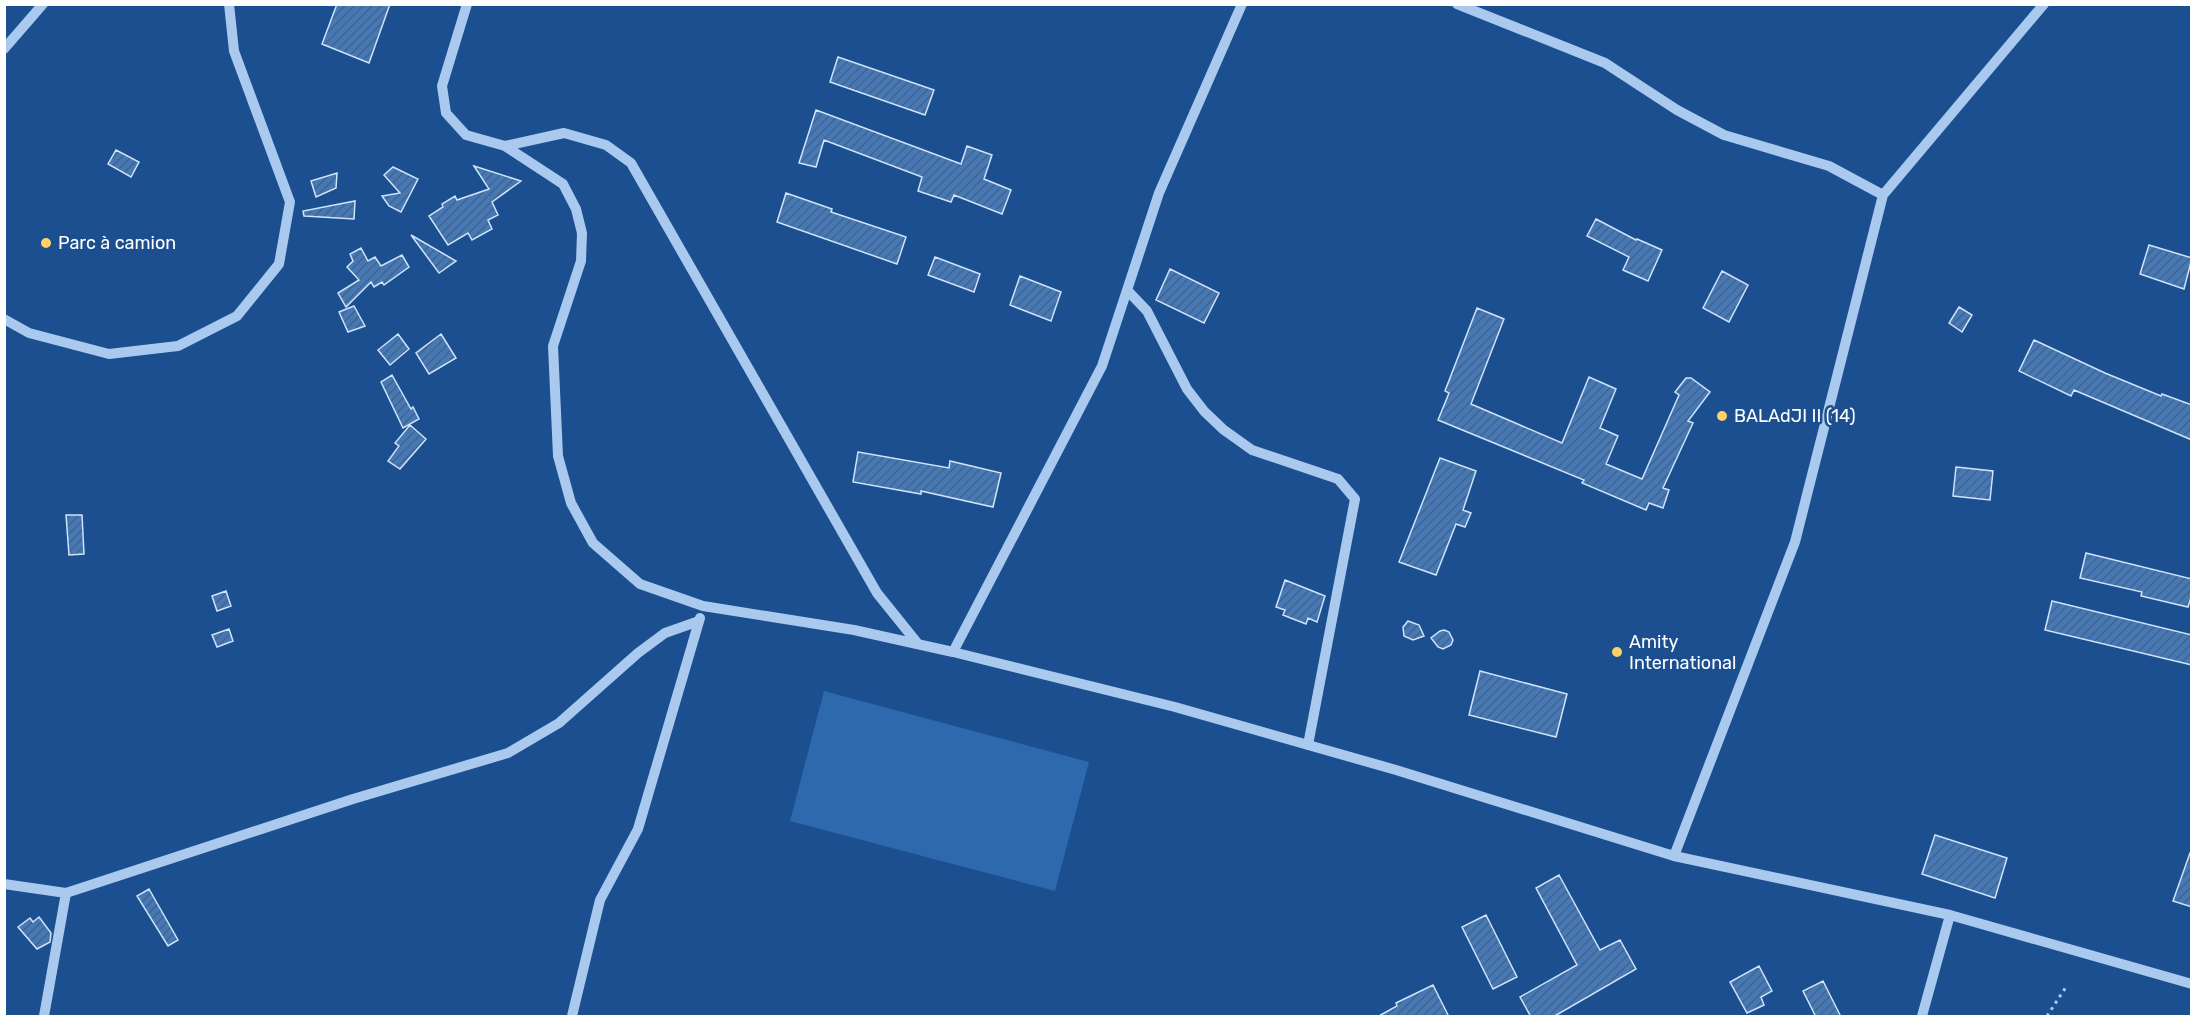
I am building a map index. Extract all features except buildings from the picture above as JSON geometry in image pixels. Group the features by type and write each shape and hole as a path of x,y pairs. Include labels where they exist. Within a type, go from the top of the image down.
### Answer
{"street":[{"path":"4,49 43,4"},
{"path":"4,319 29,333 109,354 178,346 237,316 279,264 290,202 234,51 229,4"},
{"path":"467,4 442,86 446,113 466,135 505,146 563,184 576,210 582,233 581,261 553,346 558,456 572,503 593,543 640,584 703,606 854,630 1175,707 1674,856 1950,915 2192,984"},
{"path":"953,652 1102,366 1159,193 1242,4"},
{"path":"1457,4 1605,63 1677,110 1724,135 1829,166 1883,195"},
{"path":"1674,856 1795,542 1883,195 2044,4"},
{"path":"505,146 564,133 606,146 631,163 878,593 918,644"},
{"path":"1127,290 1147,311 1186,389 1224,430 1252,450 1338,479 1355,499 1308,745"},
{"path":"572,1017 600,900 638,829 703,606"},
{"path":"4,884 66,893 353,799 508,753 559,723 664,633 699,621"},
{"path":"44,1017 66,893"},
{"path":"1922,1017 1950,915"}],"path":[{"path":"2047,1017 2066,987"}],"shaded area":[{"path":"824,691 1089,762 1055,891 790,821"}],"place":[{"name":"Parc à camion","path":"46,243"},
{"name":"BALAdJI II (14)","path":"1722,416"},
{"name":"Amity International","path":"1617,652"}]}
